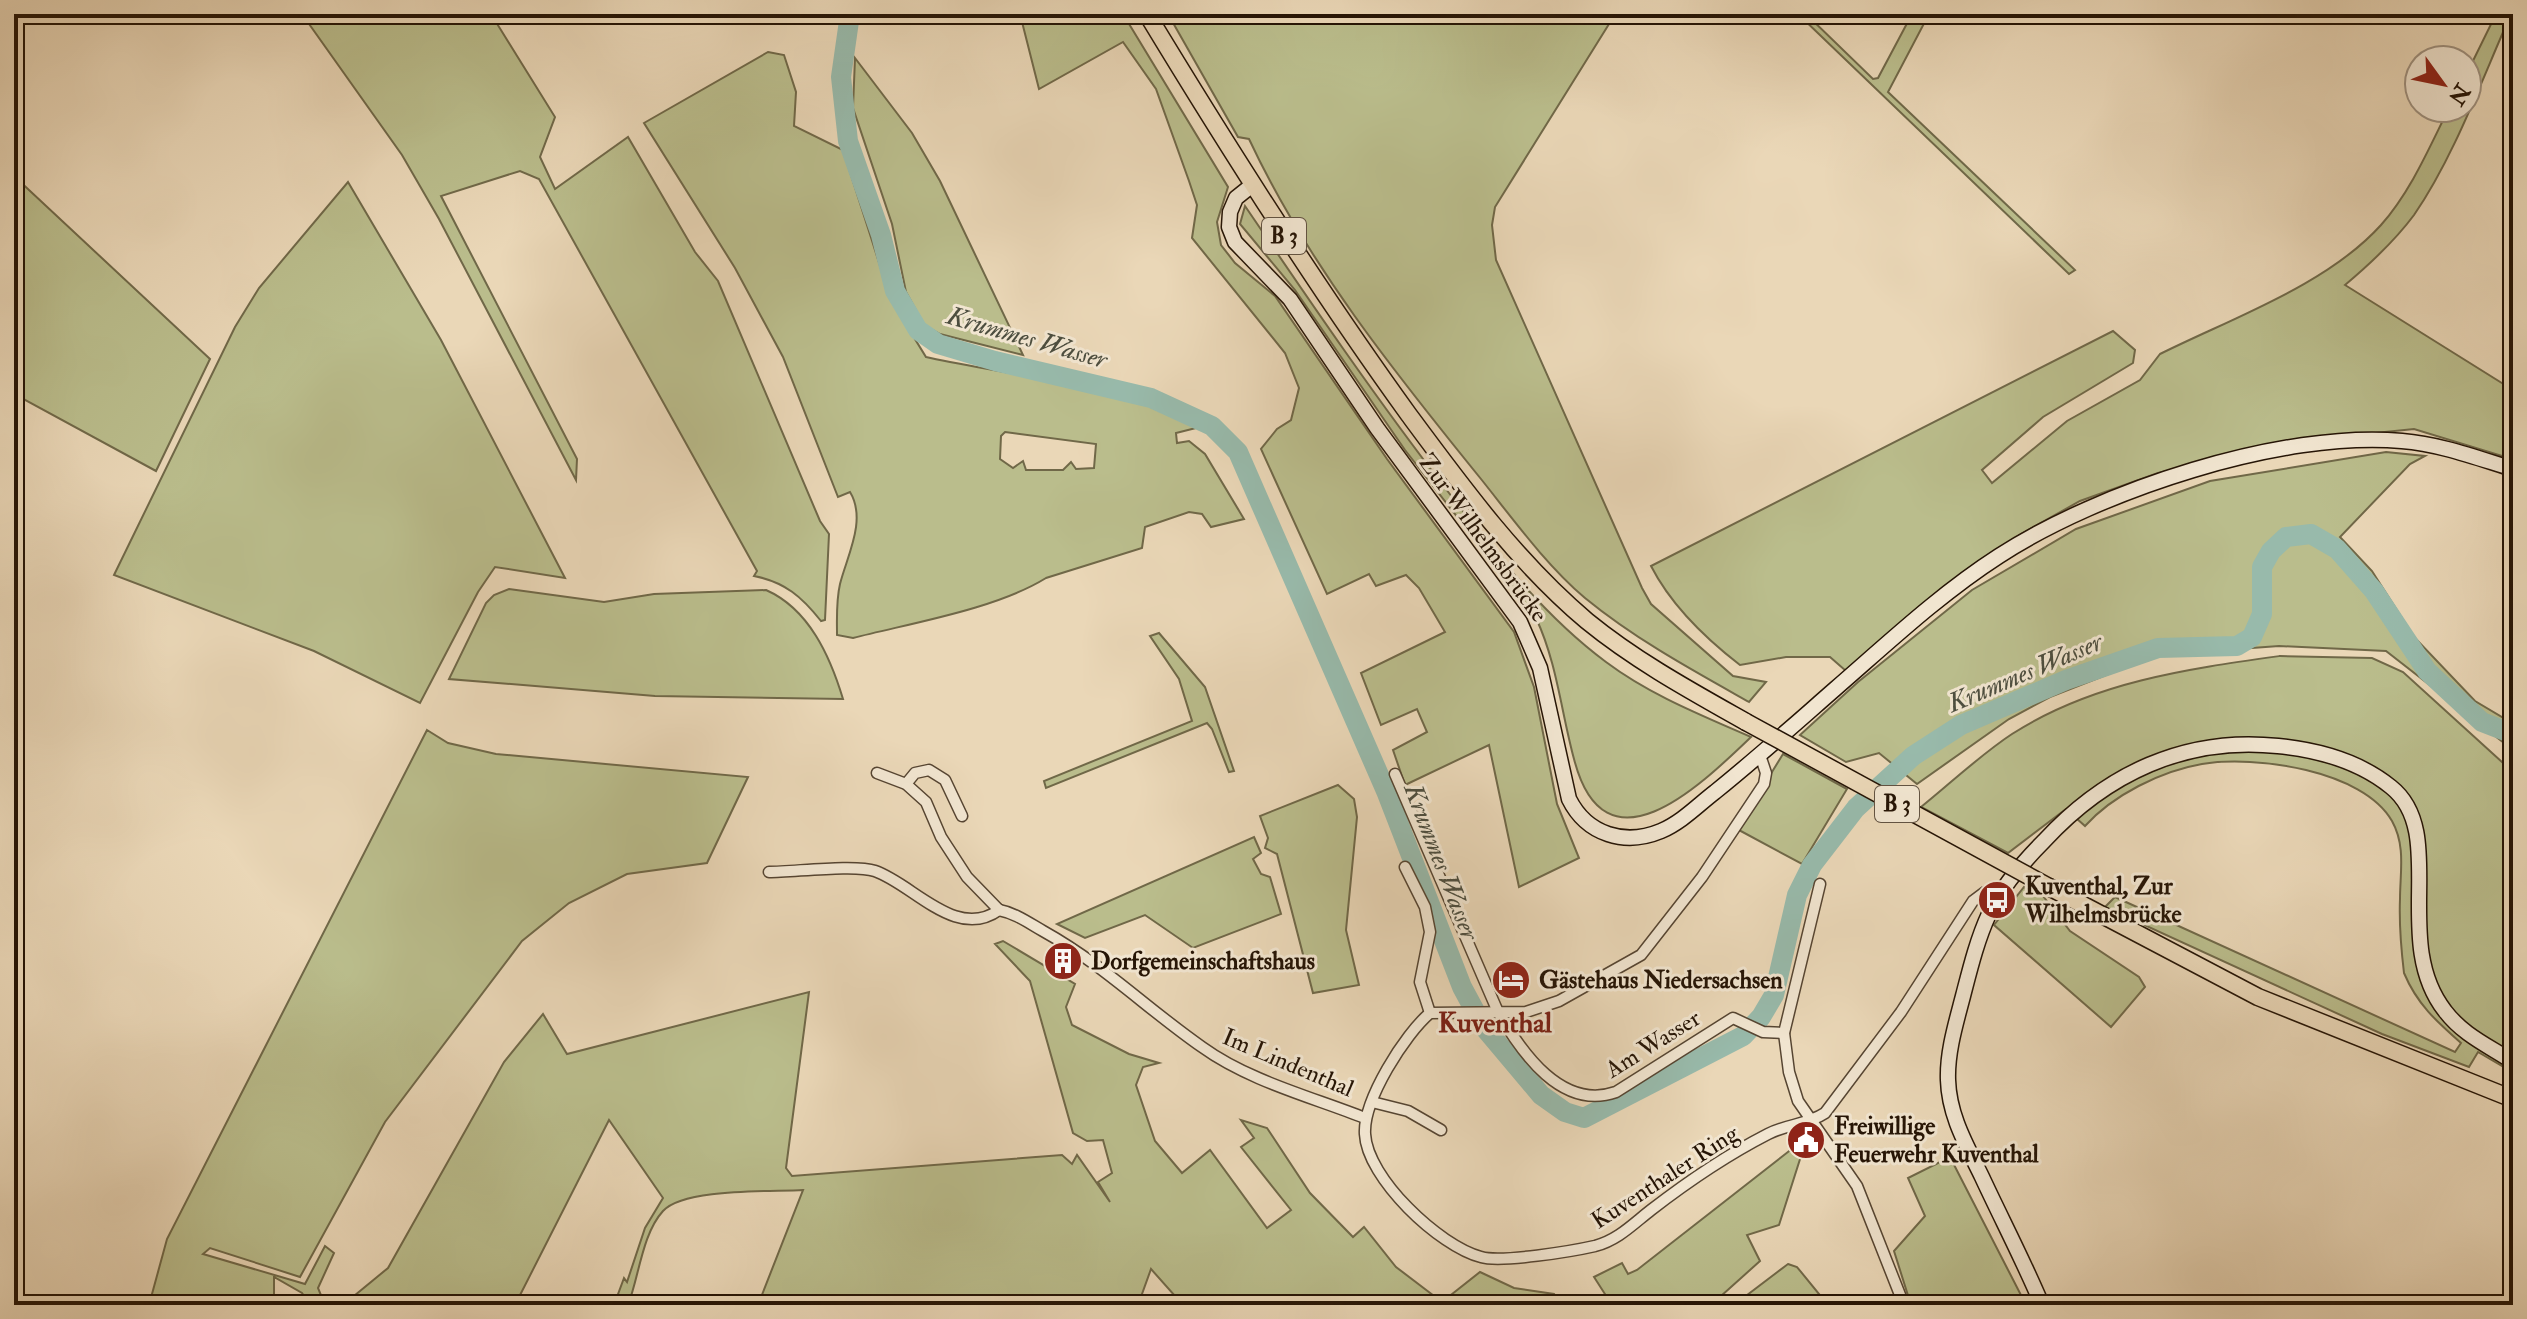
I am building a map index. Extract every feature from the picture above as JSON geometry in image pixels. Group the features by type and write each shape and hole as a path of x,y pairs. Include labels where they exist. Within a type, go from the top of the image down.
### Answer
{"main road":[{"name":"B 3","path":"1147,14 1251,186 1347,330 1434,449 1520,556 1563,600 1613,642 1746,722 2258,997 2513,1099"}],"street":[{"name":"Zur Wilhelmsbrücke","path":"1251,186 1236,198 1230,212 1229,227 1235,242 1290,299 1377,428 1520,622 1540,668 1562,778 1581,818 1599,832 1621,838 1659,832 1683,818 1973,574 2051,525 2121,493 2241,459 2371,440 2420,443 2513,469"},
{"path":"1777,740 2016,871"},
{"path":"2042,1305 1955,1121 1949,1088 1950,1052 1981,935 2016,871 2069,814 2145,764 2228,743 2321,753 2374,775 2394,789 2408,806 2417,829 2420,849 2417,934 2428,983 2455,1023 2513,1062"},
{"path":"1365,1118 1395,1057 1430,1013 1526,1012 1559,1001 1629,963 1652,945 1764,784 1766,773 1760,755"},
{"path":"906,784 915,773 929,770 945,780 962,816"},
{"path":"769,872 871,870 953,916 978,918 999,910 967,877 941,837 926,802 906,784 877,773"},
{"name":"Am Wasser","path":"1395,774 1498,1012 1516,1042 1545,1074 1593,1097 1616,1092 1733,1018 1763,1032 1784,1033"},
{"path":"1405,867 1425,907 1430,932 1420,982 1430,1013"},
{"path":"1820,884 1784,1033 1793,1086 1812,1122 1857,1186 1904,1305"},
{"name":"Kuventhaler Ring","path":"1365,1118 1364,1137 1370,1155 1419,1221 1463,1251 1484,1258 1536,1255 1614,1239 1658,1205 1766,1135 1812,1122 1836,1101 1973,901 1992,888 2006,886"},
{"name":"Im Lindenthal","path":"999,910 1057,939 1120,980 1202,1047 1231,1065 1365,1118"},
{"path":"1372,1102 1408,1111 1441,1130"}],"green space":[{"path":"302,14 491,14 555,117 540,157 555,189 628,137 695,252 718,281 820,521 829,534 825,620 821,621 800,598 784,587 754,576 757,571 539,179 520,171 441,196 577,459 576,480 439,219 402,155"},
{"path":"1020,14 1123,14 1228,187 1217,222 1221,245 1235,263 1275,296 1387,459 1514,632 1534,687 1557,804 1579,858 1519,887 1489,745 1405,785 1393,750 1427,732 1417,709 1381,725 1361,673 1445,632 1419,588 1406,575 1376,586 1369,574 1327,594 1261,449 1277,429 1291,420 1299,388 1285,353 1192,238 1197,205 1156,89 1123,42 1039,89"},
{"path":"1168,14 1614,16 1495,207 1492,225 1496,260 1651,604 1733,676 1766,682 1749,702 1664,653 1604,613 1571,585 1530,541 1354,316 1298,230 1249,139 1238,137"},
{"path":"1798,14 1806,14 1873,79 1878,78 1912,14 1929,14 1888,92 2075,270 2069,274"},
{"path":"2496,14 2511,14 2483,80 2481,44"},
{"path":"768,52 784,55 796,92 794,126 843,150 891,300 926,357 1107,393 1173,415 1196,428 1176,433 1177,443 1189,441 1205,454 1244,519 1211,527 1202,514 1189,512 1145,527 1142,548 1046,578 978,607 853,638 837,635 839,590 856,526 855,503 850,492 838,497 783,357 735,268 644,123","holes":["1005,432 1096,444 1094,468 1076,469 1071,462 1063,470 1026,470 1023,461 1013,468 1000,459 1001,436"]},
{"path":"855,58 912,133 940,181 1023,355 940,334 924,325 906,292 892,224 853,108"},
{"path":"2441,124 2464,124 2414,215 2381,252 2345,285 2513,390 2513,448 2502,456 2414,429 2297,441 2158,473 2080,501 2021,534 1954,580 1846,671 1830,657 1786,657 1740,665 1714,644 1679,607 1651,566 2113,331 2135,350 2133,363 2043,417 1982,470 1992,483 2067,421 2140,380 2160,354 2277,298 2334,265 2381,225 2419,169"},
{"path":"14,176 210,359 156,471 14,394"},
{"path":"348,182 441,340 565,578 495,567 478,592 420,703 314,651 114,575 235,327 259,288"},
{"path":"1245,206 1422,458 1541,604 1583,644 1640,685 1751,737 1707,778 1655,811 1630,817 1608,813 1588,794 1574,759 1554,670 1536,618 1405,450 1295,290 1240,224"},
{"path":"2386,452 2425,456 2410,464 2340,537 2372,571 2414,637 2475,701 2502,717 2513,719 2513,750 2386,651 2279,646 2157,655 2050,697 2009,719 1917,784 1879,753 1846,762 1800,735 1858,682 1972,590 2076,529 2210,481"},
{"path":"509,589 604,602 654,594 766,590 794,609 816,636 832,666 843,699 655,696 449,679 486,603 494,595"},
{"path":"1159,633 1205,687 1234,771 1229,772 1207,723 1046,788 1044,781 1192,721 1179,679 1150,636"},
{"path":"2280,656 2372,658 2403,672 2513,772 2513,1009 2505,1026 2506,1040 2513,1045 2513,1078 2507,1069 2478,1052 2469,1067 2382,1034 2105,907 2115,897 2455,1052 2461,1043 2421,1003 2404,973 2400,918 2401,860 2396,830 2378,804 2358,789 2333,778 2278,765 2250,762 2202,764 2170,772 2139,786 2109,804 2085,826 2066,809 2008,853 1921,807 2012,734 2075,702 2142,680"},
{"path":"427,730 448,743 496,754 748,777 707,863 627,874 569,903 522,941 385,1122 300,1277 210,1248 203,1254 305,1284 325,1246 334,1253 318,1288 325,1305 310,1305 302,1293 274,1277 274,1305 149,1305 167,1239"},
{"path":"1783,754 1847,789 1802,864 1737,829"},
{"path":"1338,785 1354,799 1357,817 1346,930 1359,985 1313,993 1277,854 1265,848 1268,838 1260,816"},
{"path":"1254,837 1261,853 1253,859 1261,874 1270,877 1281,914 1193,948 1145,915 1085,938 1057,924"},
{"path":"2024,887 2043,896 2070,931 2139,977 2145,987 2111,1027 1994,925"},
{"path":"1003,941 1075,984 1066,1007 1072,1025 1129,1054 1159,1063 1143,1067 1136,1085 1155,1141 1182,1173 1210,1150 1267,1228 1291,1210 1241,1147 1254,1138 1241,1120 1267,1128 1310,1193 1353,1237 1364,1227 1396,1267 1442,1302 1480,1272 1514,1288 1554,1294 1561,1305 1183,1305 1151,1269 1138,1305 758,1305 803,1190 708,1195 674,1204 663,1211 650,1231 628,1305 614,1305 624,1278 627,1282 645,1228 663,1198 609,1120 515,1305 343,1305 388,1268 504,1062 543,1014 567,1054 809,992 786,1168 792,1176 1062,1155 1072,1164 1077,1155 1110,1202 1098,1182 1112,1173 1103,1140 1087,1141 1073,1133 1030,981 995,944"},
{"path":"1793,1148 1801,1156 1779,1225 1747,1235 1760,1261 1711,1305 1612,1305 1594,1277 1622,1263 1628,1274 1637,1270"},
{"path":"1950,1157 2024,1305 1911,1305 1894,1251 1925,1216 1908,1178"},
{"path":"1788,1264 1797,1267 1828,1305 1734,1305"}],"waterway":[{"name":"Krummes Wasser","path":"850,14 841,77 848,141 881,235 895,291 918,330 938,344 995,361 1151,398 1212,426 1238,452 1386,791 1462,987 1483,1026 1541,1095 1565,1112 1584,1118 1743,1036 1761,1017 1774,995 1797,895 1812,865 1856,808 1913,756 1961,725 2066,680 2158,648 2237,646 2252,637 2262,614 2262,567 2271,551 2286,537 2311,534 2337,549 2374,591 2427,671 2482,722 2513,734"}],"place":[{"name":"Kuventhal, Zur Wilhelmsbrücke","path":"1997,900"},
{"name":"Dorfgemeinschaftshaus","path":"1063,961"},
{"name":"Gästehaus Niedersachsen","path":"1511,980"},
{"name":"Freiwillige Feuerwehr Kuventhal","path":"1806,1140"}],"district":[{"name":"Kuventhal","path":"1495,1023"}]}
